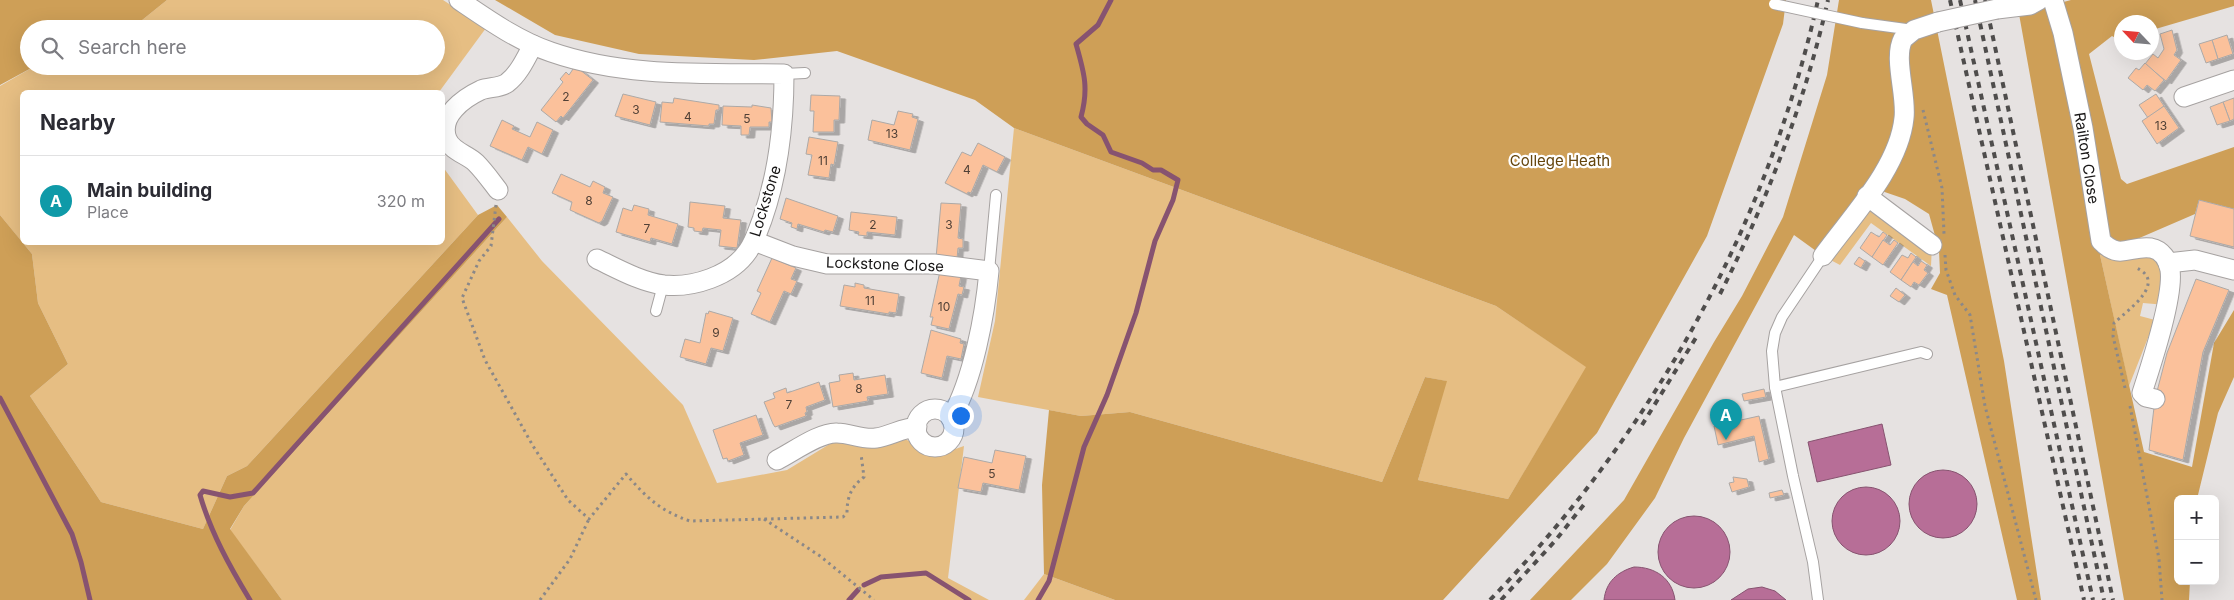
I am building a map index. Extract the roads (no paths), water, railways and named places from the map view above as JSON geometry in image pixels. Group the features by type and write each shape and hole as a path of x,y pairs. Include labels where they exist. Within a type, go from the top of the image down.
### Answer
{"street":[{"path":"459,0 489,20 533,45 551,52 603,65 651,72 706,75 784,74"},
{"path":"1823,256 1867,196 1899,142 1905,105 1900,49 1903,39 1914,30 1938,22 1997,9 2030,5 2039,0"},
{"name":"Railton Close","path":"2053,0 2063,33 2079,109 2102,241 2109,249 2115,251 2127,252 2152,248 2159,251 2168,263"},
{"path":"498,190 475,161 451,146 446,138 448,119 458,104 468,97 482,90 505,85 513,78 533,45"},
{"name":"Lockstone","path":"597,260 636,277 663,285 694,284 712,278 729,269 742,258 754,241 773,182 782,141 784,74"},
{"path":"2184,97 2234,80"},
{"path":"1867,196 1938,245"},
{"name":"Lockstone Close","path":"754,241 793,256 827,264 934,264 989,271"},
{"path":"2155,399 2146,397 2142,393 2167,298 2170,278 2168,263 2195,260 2213,263 2234,270"},
{"path":"951,418 969,380 987,294 989,271"},
{"path":"931,410 942,410 951,418 954,424 952,436 948,441 937,446 931,446 920,439 917,427 921,416 931,410"},
{"path":"777,460 826,434 835,432 861,438 875,438 903,428 917,427"}],"lane":[{"path":"1774,4 1862,23 1914,30"},
{"path":"784,74 805,74"},
{"path":"989,271 996,195"},
{"path":"1818,600 1813,562 1775,387 1772,352 1775,332 1782,317 1823,256"},
{"path":"656,311 663,285"},
{"path":"1775,387 1921,352 1927,354"}],"waterway":[{"path":"1038,600 1049,581 1084,447 1107,395 1136,313 1155,241 1173,200 1178,180 1161,170 1153,170 1142,163 1111,152 1103,135 1087,124 1081,117 1085,97 1085,80 1076,44 1098,25 1111,0"},
{"path":"250,600 222,549 200,495 203,491 230,497 253,493 499,219"},
{"path":"0,398 72,534 90,600"},
{"path":"864,585 881,577 926,573 969,600"},
{"path":"849,600 858,590"}],"railway":[{"path":"1490,600 1549,536 1602,468 1652,397 1696,323 1735,246 1768,166 1796,84 1818,0"},
{"path":"1720,294 1769,187 1783,150 1808,76 1828,0"},
{"path":"1950,0 2084,600"},
{"path":"1960,0 2093,600"},
{"path":"1975,0 2104,600"},
{"path":"1985,0 2113,600"},
{"path":"1642,425 1697,336"},
{"path":"1501,600 1555,541 1586,502"}],"place":[{"name":"Main building","path":"1726,440"}],"park label":[{"name":"College Heath","path":"1560,160"}]}
